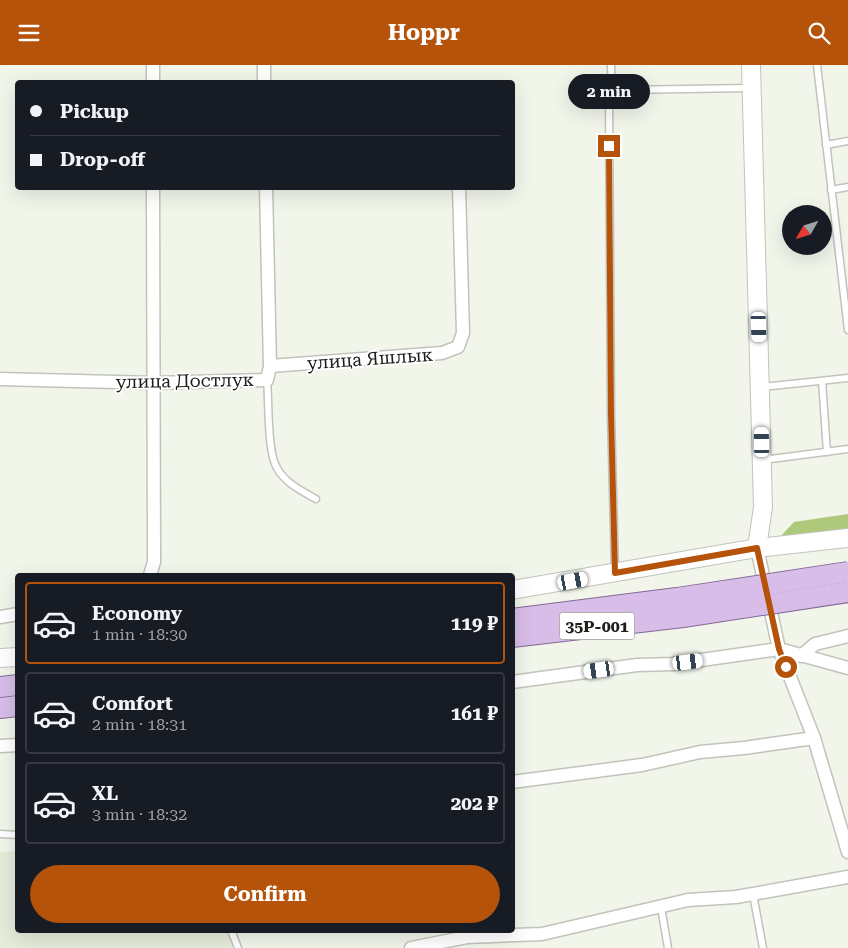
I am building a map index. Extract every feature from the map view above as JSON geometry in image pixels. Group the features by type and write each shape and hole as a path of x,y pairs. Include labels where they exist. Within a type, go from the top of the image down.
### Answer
{"main road":[{"name":"35Р-001","path":"515,619 677,598 848,572"},
{"name":"35Р-001","path":"515,637 683,617 848,592"},
{"path":"0,687 15,685"},
{"path":"0,708 15,706"}],"street":[{"path":"152,65 153,80"},
{"path":"264,65 264,80"},
{"path":"750,65 761,387 763,507 757,548 779,649 814,738 848,852"},
{"path":"151,573 154,562 153,190"},
{"name":"улица Достлук","path":"0,379 153,383 268,380 270,365 266,190"},
{"name":"улица Яшлык","path":"270,365 442,353 458,347 463,333 459,190"},
{"path":"515,590 757,548 848,538"},
{"path":"0,617 15,614"},
{"path":"801,656 815,644 848,636"},
{"path":"515,682 637,665 673,664 779,649 848,669"},
{"path":"515,782 642,765 700,752 814,738"},
{"path":"0,746 15,745"},
{"path":"411,948 467,937 542,934 688,900 708,900 753,894 848,877"}],"lane":[{"path":"611,65 612,91 609,95 611,414 615,573"},
{"path":"817,65 848,330"},
{"path":"612,91 751,88"},
{"path":"826,145 848,141"},
{"path":"831,190 848,187"},
{"path":"761,387 848,378"},
{"path":"268,380 272,451 276,467 294,486 316,499"},
{"path":"822,381 828,452"},
{"path":"762,460 848,449"},
{"path":"0,834 15,835"},
{"path":"753,894 763,948"},
{"path":"661,907 668,948"},
{"path":"233,933 238,948"}],"shaded area":[{"path":"15,851 15,933 228,933 232,948 0,948 0,852"}],"green space":[{"path":"848,514 848,529 780,537 794,522"}],"route":[{"path":"609,146 611,414 615,573 757,548 779,649 786,667"}]}
